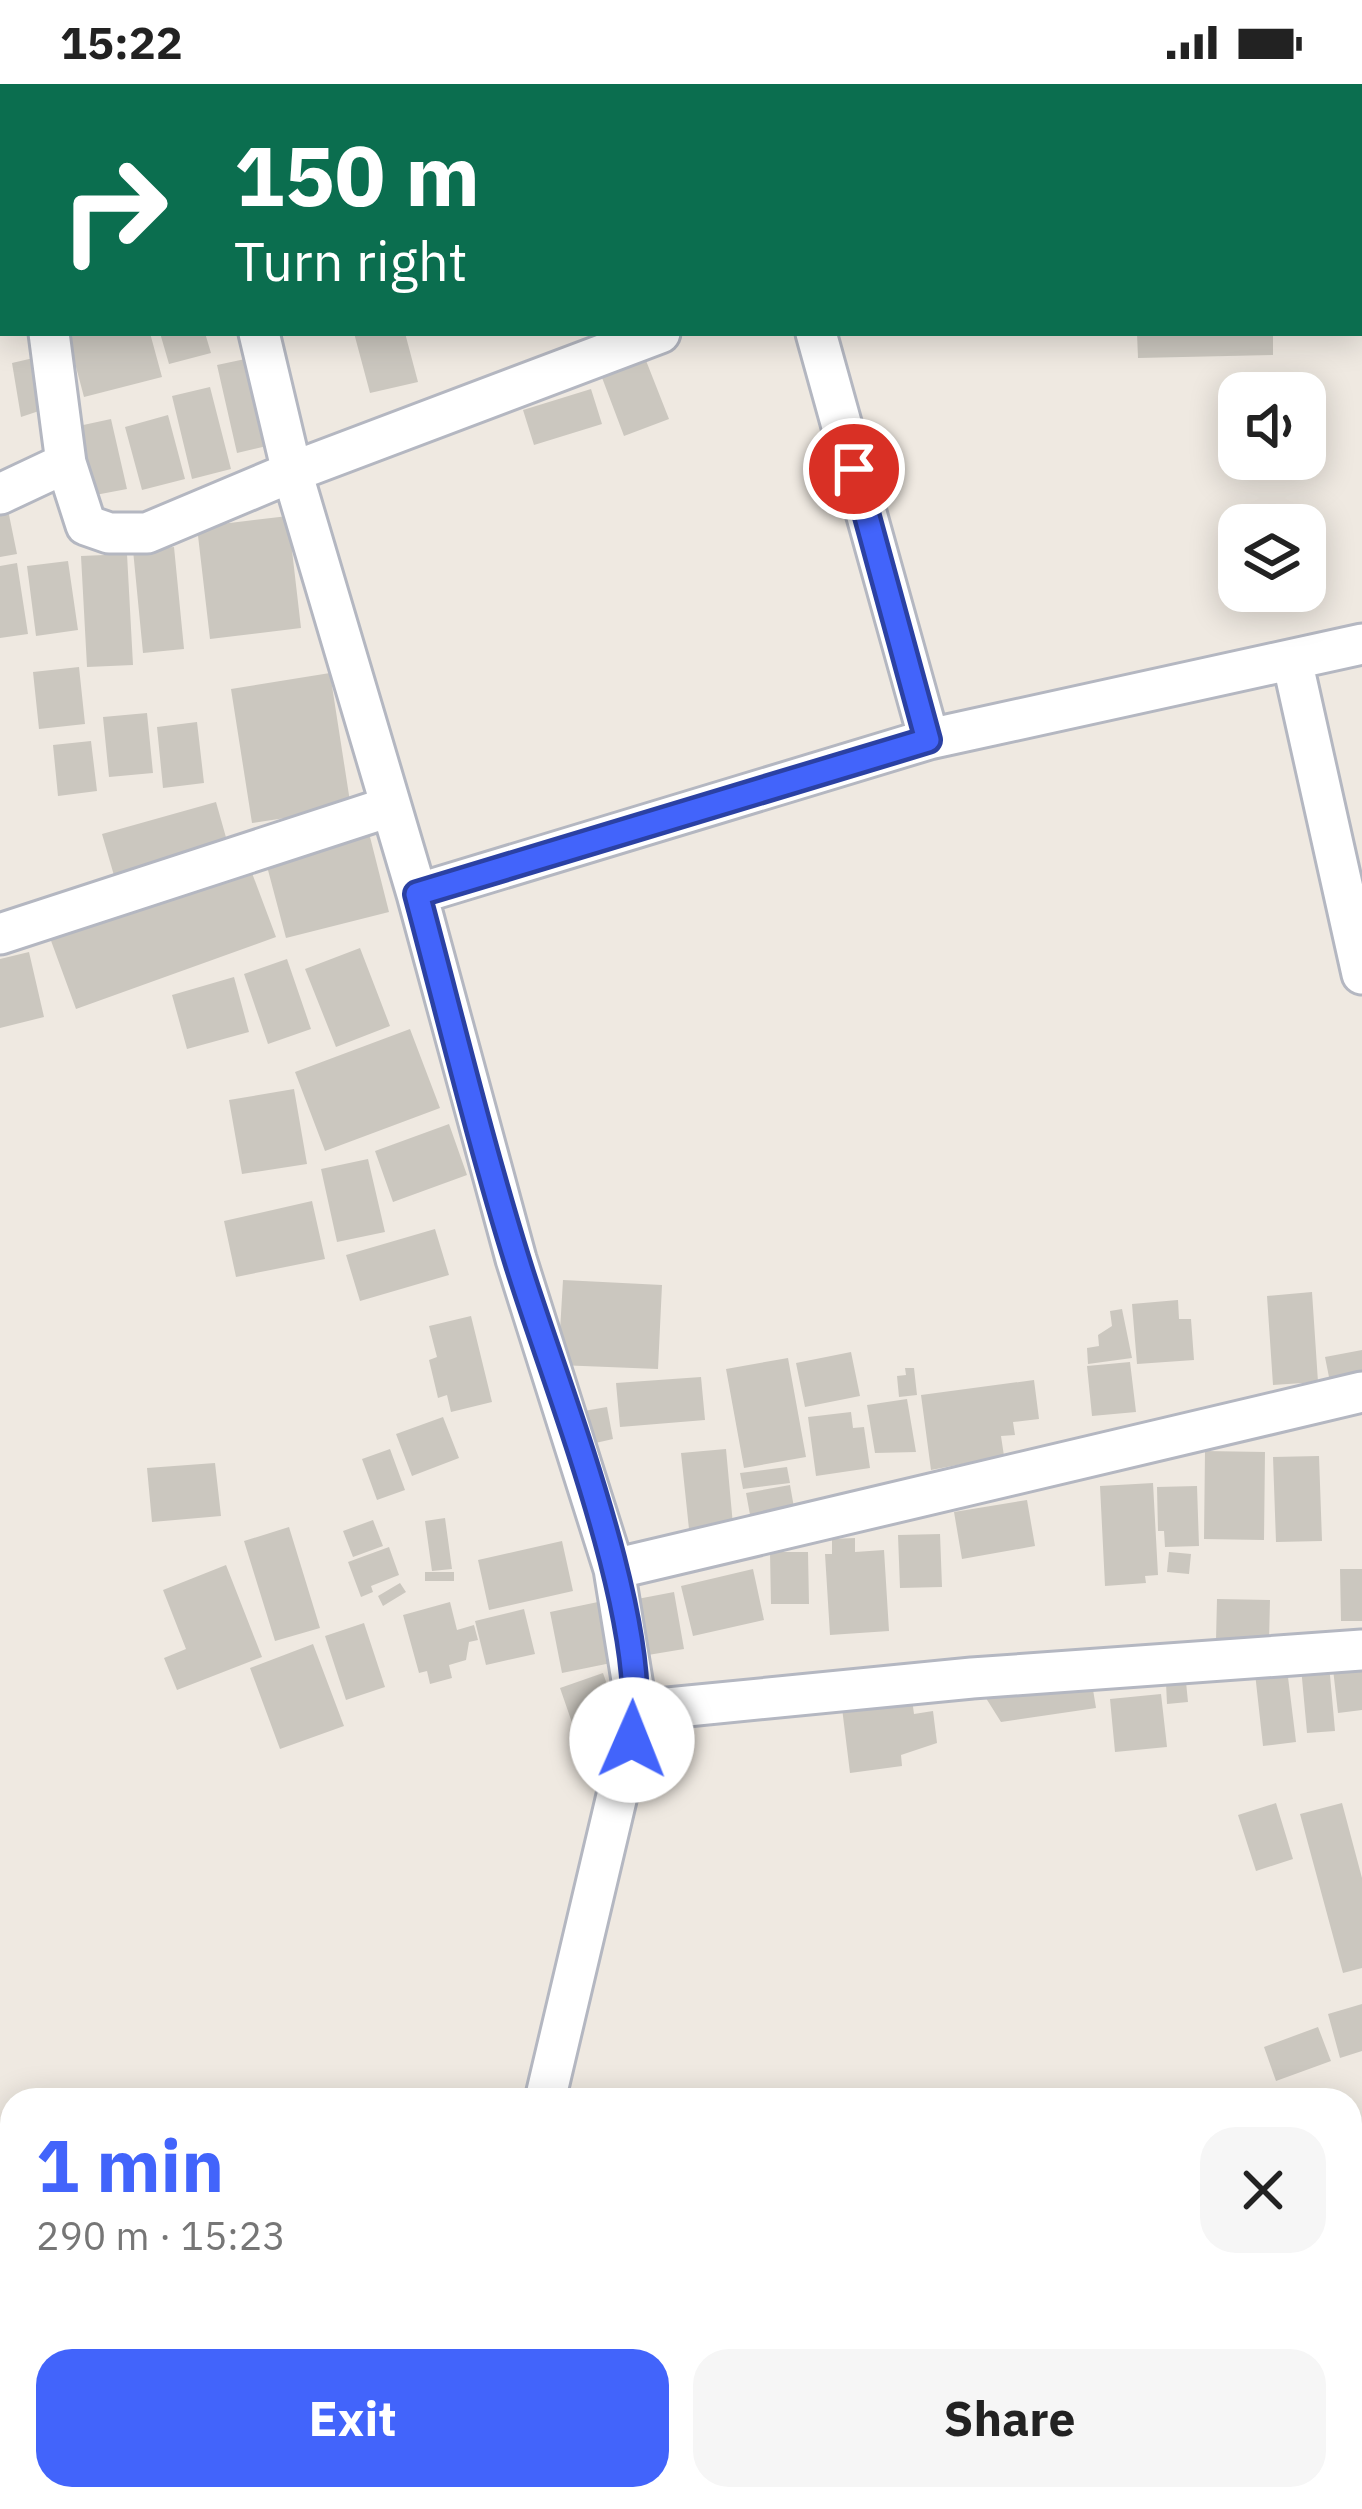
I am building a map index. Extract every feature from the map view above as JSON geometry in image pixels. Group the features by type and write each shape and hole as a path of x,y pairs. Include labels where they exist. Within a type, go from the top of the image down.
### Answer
{"street":[{"path":"49,336 66,463 86,525 109,533 147,533 292,472 652,336"},
{"path":"261,336 292,472 417,894 516,1258 614,1569 637,1711 547,2088"},
{"path":"817,336 928,740"},
{"path":"0,494 66,463"},
{"path":"417,894 928,740 1362,644"},
{"path":"1292,660 1362,974"},
{"path":"0,934 389,806"},
{"path":"614,1569 1362,1392"},
{"path":"637,1711 926,1682 1362,1650"}],"building":[{"path":"68,336 151,336 162,377 84,397"},
{"path":"161,336 206,336 211,353 169,364"},
{"path":"355,336 406,336 418,382 370,393"},
{"path":"1137,336 1273,336 1273,355 1138,358"},
{"path":"42,356 51,407 21,417 12,363"},
{"path":"250,358 271,445 237,453 217,365"},
{"path":"645,358 669,419 624,436 601,375"},
{"path":"210,387 231,469 192,479 172,396"},
{"path":"591,389 602,424 534,445 523,410"},
{"path":"168,415 185,479 142,490 125,427"},
{"path":"111,419 127,489 90,496 74,427"},
{"path":"7,505 17,554 0,557 0,507"},
{"path":"288,516 301,628 210,639 197,527"},
{"path":"174,547 184,649 143,653 133,550"},
{"path":"127,554 133,665 87,667 81,556"},
{"path":"68,561 78,630 36,636 27,566"},
{"path":"17,563 28,634 0,638 0,566"},
{"path":"79,667 85,724 39,729 33,672"},
{"path":"330,673 351,808 252,823 231,689"},
{"path":"147,713 153,773 109,777 103,717"},
{"path":"197,722 204,783 163,788 157,727"},
{"path":"91,741 97,791 58,796 53,745"},
{"path":"216,802 229,848 115,879 102,834"},
{"path":"368,829 389,912 286,938 264,855"},
{"path":"249,865 276,937 76,1009 50,938"},
{"path":"360,948 390,1026 336,1047 305,969"},
{"path":"29,952 44,1017 0,1028 0,959"},
{"path":"287,959 311,1029 268,1044 244,974"},
{"path":"234,977 249,1032 187,1049 172,995"},
{"path":"410,1029 440,1108 325,1151 295,1072"},
{"path":"294,1089 307,1164 242,1174 229,1100"},
{"path":"449,1124 467,1175 393,1202 375,1151"},
{"path":"368,1159 385,1232 337,1242 321,1169"},
{"path":"312,1201 325,1259 236,1277 224,1221"},
{"path":"435,1229 449,1275 360,1301 346,1255"},
{"path":"563,1280 662,1285 658,1369 558,1365"},
{"path":"1312,1292 1318,1382 1273,1385 1267,1296"},
{"path":"1178,1300 1179,1319 1191,1319 1194,1360 1137,1364 1132,1304"},
{"path":"1122,1309 1132,1358 1088,1364 1087,1348 1099,1346 1098,1335 1112,1326 1110,1311"},
{"path":"471,1316 492,1402 451,1412 447,1395 438,1398 429,1360 437,1357 429,1326"},
{"path":"1362,1350 1362,1386 1332,1392 1325,1357"},
{"path":"851,1352 860,1396 805,1407 796,1363"},
{"path":"788,1358 806,1457 744,1468 726,1369"},
{"path":"1130,1362 1136,1412 1092,1416 1087,1366"},
{"path":"905,1368 914,1368 917,1395 899,1397 897,1376 906,1375"},
{"path":"701,1377 705,1420 620,1427 616,1383"},
{"path":"1034,1380 1039,1419 1013,1422 1015,1435 1001,1436 1004,1456 931,1470 921,1395"},
{"path":"907,1399 916,1452 875,1453 867,1405"},
{"path":"607,1407 613,1439 591,1444 584,1411"},
{"path":"851,1412 853,1428 864,1427 870,1468 816,1476 808,1417"},
{"path":"443,1417 459,1458 412,1476 396,1434"},
{"path":"390,1449 405,1490 377,1500 362,1459"},
{"path":"726,1449 733,1525 689,1529 681,1453"},
{"path":"1205,1451 1265,1452 1264,1540 1204,1539"},
{"path":"1319,1456 1322,1541 1276,1542 1273,1457"},
{"path":"215,1463 221,1516 152,1522 147,1468"},
{"path":"787,1467 790,1483 743,1489 740,1473"},
{"path":"1153,1483 1158,1575 1145,1576 1146,1583 1105,1586 1100,1486"},
{"path":"790,1485 795,1513 751,1520 746,1493"},
{"path":"1197,1486 1199,1546 1165,1547 1164,1531 1158,1531 1157,1487"},
{"path":"1027,1500 1035,1546 962,1559 954,1512"},
{"path":"445,1518 452,1569 432,1571 425,1521"},
{"path":"373,1520 383,1546 353,1557 343,1531"},
{"path":"289,1527 320,1628 275,1641 244,1541"},
{"path":"940,1534 942,1587 900,1588 898,1535"},
{"path":"855,1538 855,1552 884,1550 889,1631 830,1635 825,1554 832,1554 832,1539"},
{"path":"562,1541 573,1591 489,1610 478,1560"},
{"path":"389,1547 399,1575 371,1586 373,1592 361,1597 348,1562"},
{"path":"770,1552 808,1552 809,1604 771,1604"},
{"path":"1169,1552 1191,1554 1189,1574 1167,1572"},
{"path":"226,1565 262,1657 177,1690 164,1658 186,1649 163,1590"},
{"path":"753,1569 764,1620 693,1636 681,1586"},
{"path":"1340,1569 1362,1569 1362,1621 1341,1621"},
{"path":"425,1572 454,1572 454,1581 425,1581"},
{"path":"400,1583 406,1592 383,1606 378,1596"},
{"path":"674,1592 684,1649 642,1656 632,1600"},
{"path":"1217,1599 1270,1600 1269,1641 1216,1640"},
{"path":"450,1602 457,1630 474,1625 478,1640 469,1642 466,1660 449,1665 452,1678 430,1684 427,1671 419,1673 403,1615"},
{"path":"598,1602 611,1663 562,1673 550,1612"},
{"path":"524,1609 535,1654 486,1665 475,1621"},
{"path":"364,1623 385,1687 346,1700 325,1636"},
{"path":"313,1644 344,1726 280,1749 250,1668"},
{"path":"1362,1657 1362,1710 1338,1713 1332,1660"},
{"path":"1329,1664 1335,1731 1307,1733 1301,1667"},
{"path":"1287,1669 1296,1742 1263,1746 1255,1673"},
{"path":"1090,1671 1096,1708 1001,1722 979,1687"},
{"path":"603,1673 620,1722 577,1737 560,1688"},
{"path":"1186,1682 1188,1702 1167,1704 1166,1683"},
{"path":"1161,1694 1167,1747 1115,1752 1110,1699"},
{"path":"912,1699 914,1714 933,1711 937,1743 901,1755 902,1766 850,1773 842,1708"},
{"path":"1276,1803 1293,1859 1256,1871 1238,1815"},
{"path":"1342,1803 1362,1878 1362,1968 1343,1973 1300,1814"},
{"path":"1362,2004 1362,2051 1340,2058 1328,2014"},
{"path":"1318,2027 1331,2061 1276,2081 1264,2047"}],"route":[{"path":"632,1740 637,1711 614,1569 516,1258 417,894 928,740 854,469"}]}
